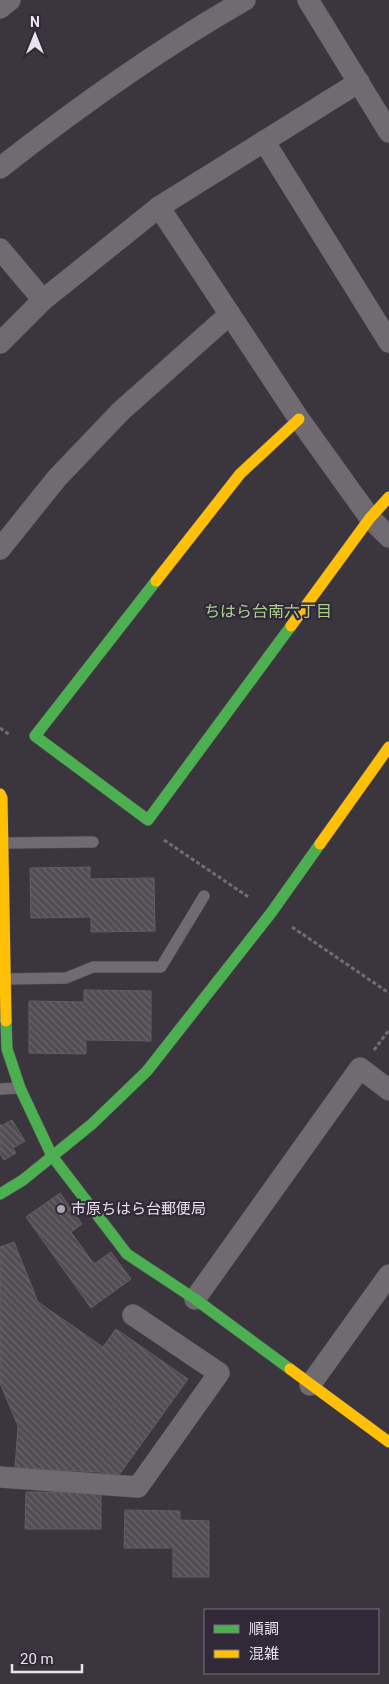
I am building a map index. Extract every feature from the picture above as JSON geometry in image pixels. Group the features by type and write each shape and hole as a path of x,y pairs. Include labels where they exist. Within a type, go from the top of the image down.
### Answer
{"street":[{"path":"0,8 10,0"},
{"path":"0,168 58,123 130,73 204,23 245,0"},
{"path":"308,0 389,132"},
{"path":"0,343 43,300 159,207 359,82"},
{"path":"264,141 389,342"},
{"path":"159,207 299,419 370,518 389,537"},
{"path":"0,249 43,300"},
{"path":"0,549 57,478 121,411 230,314"},
{"path":"299,419 240,474 35,736 148,820 370,518 389,497"},
{"path":"0,1194 23,1180 92,1124 147,1071 271,913 389,748"},
{"path":"0,794 2,798 4,982 7,1049 20,1088 52,1156 127,1254 195,1299 389,1442"},
{"path":"195,1299 360,1068 389,1090"},
{"path":"310,1385 389,1275"},
{"path":"0,1477 138,1487 219,1373 133,1315"}],"lane":[{"path":"3,843 94,842"},
{"path":"4,982 66,978 92,967 161,967 204,896"},
{"path":"0,1089 20,1088"}],"path":[{"path":"148,820 156,834 389,992"}],"building":[{"path":"90,867 90,879 154,878 155,931 91,932 91,917 31,918 30,868"},
{"path":"84,990 151,991 151,1041 86,1040 86,1054 29,1053 29,1001 84,1002"},
{"path":"12,1120 25,1141 13,1148 16,1153 4,1160 0,1154 0,1124 1,1126"},
{"path":"60,1193 82,1224 71,1232 94,1264 111,1252 131,1279 91,1308 26,1217"},
{"path":"14,1242 38,1302 103,1347 116,1329 188,1379 114,1482 100,1472 15,1468 18,1426 0,1383 0,1247"},
{"path":"26,1492 101,1493 101,1529 25,1529"},
{"path":"125,1510 180,1511 180,1520 209,1521 209,1577 173,1577 173,1548 124,1548"}],"traffic: fast":[{"path":"156,581 35,736 148,820 291,626"},
{"path":"0,1194 23,1180 92,1124 147,1071 271,913 320,844"},
{"path":"6,1021 7,1049 20,1088 52,1156 127,1254 195,1299 290,1369"}],"traffic: slow":[{"path":"156,581 240,474 299,419"},
{"path":"291,626 370,518 389,497"},
{"path":"320,844 389,747"},
{"path":"0,794 2,798 6,1021"},
{"path":"290,1369 389,1442"}],"place":[{"name":"市原ちはら台郵便局","path":"61,1209"}],"district":[{"name":"ちはら台南六丁目","path":"268,611"}]}
